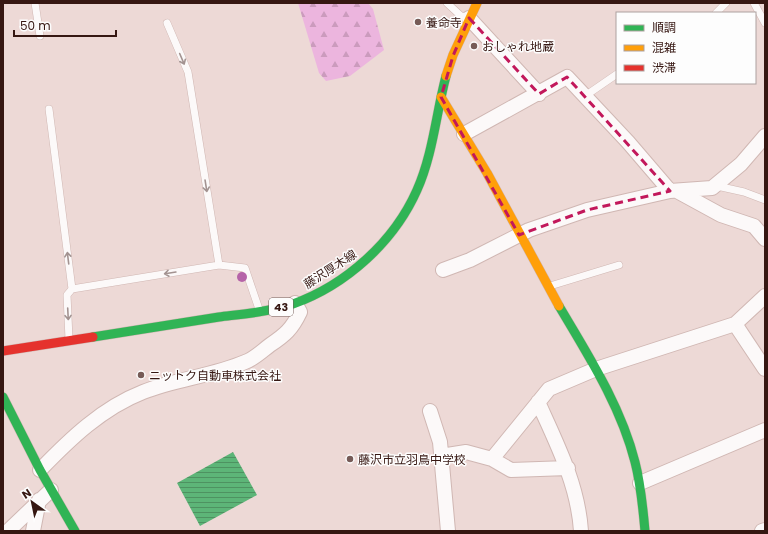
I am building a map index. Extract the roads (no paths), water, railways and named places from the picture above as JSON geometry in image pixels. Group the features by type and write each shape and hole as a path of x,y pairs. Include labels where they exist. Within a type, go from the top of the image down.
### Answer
{"main road":[{"name":"藤沢厚木線","path":"3,351 70,342 260,311 295,303 337,281 368,258 401,219 414,196 425,168 441,97 453,56 477,3"},
{"path":"441,97 502,200 519,235 596,369 617,409 632,446 645,514 645,531"},
{"path":"3,397 50,490 75,531"}],"street":[{"path":"469,18 539,94"},
{"path":"464,134 539,94 567,77 673,191 720,215 754,226 765,239"},
{"path":"443,270 470,260 519,235 587,210 673,191 706,190 717,186 741,164 765,136"},
{"path":"492,459 549,389 596,369 735,324 765,296"},
{"path":"40,470 84,427 122,402 143,392 170,383 246,362 294,326 300,312 295,303"},
{"path":"735,324 763,363"},
{"path":"538,402 568,468 581,531"},
{"path":"430,411 440,442 448,531"},
{"path":"640,483 765,430"},
{"path":"441,456 466,452 492,459 511,470 568,468"},
{"path":"8,527 50,490"},
{"path":"33,531 39,500"}],"lane":[{"path":"36,3 40,36"},
{"path":"447,3 460,16 469,18"},
{"path":"717,12 726,3"},
{"path":"754,3 765,23"},
{"path":"167,23 188,72 219,266"},
{"path":"585,96 616,75"},
{"path":"49,109 72,289"},
{"path":"717,186 744,192 765,200"},
{"path":"548,287 619,265"},
{"path":"70,342 67,295 72,289 219,266 246,268 260,311"}],"place":[{"name":"養命寺","path":"418,22"},
{"name":"おしゃれ地蔵","path":"474,46"},
{"name":"ニットク自動車株式会社","path":"141,375"},
{"name":"藤沢市立羽鳥中学校","path":"350,459"}]}
